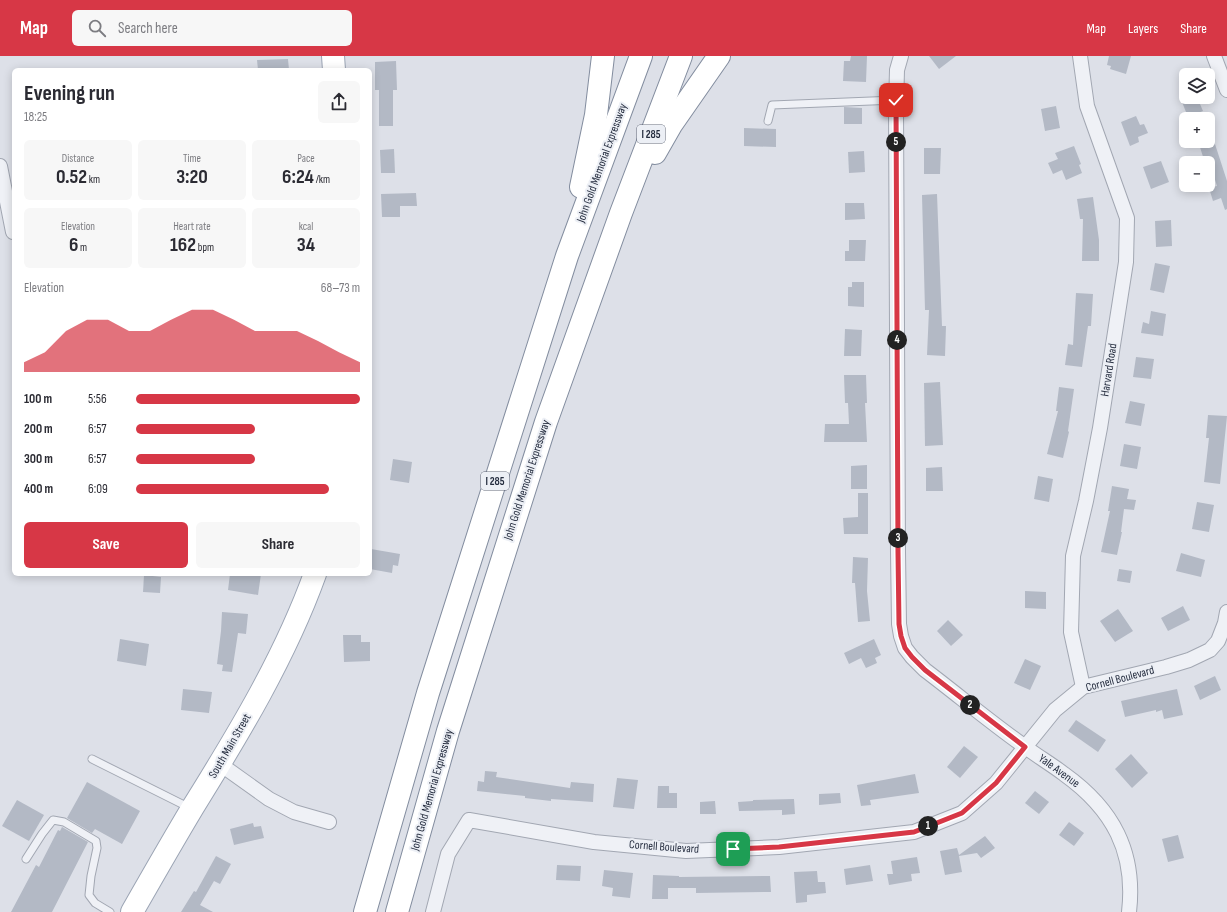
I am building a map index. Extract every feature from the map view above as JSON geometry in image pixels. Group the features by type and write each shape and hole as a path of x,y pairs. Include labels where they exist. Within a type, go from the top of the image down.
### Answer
{"main road":[{"path":"333,56 334,68"},
{"path":"567,256 596,115 603,56"},
{"name":"John Gold Memorial Expressway","path":"365,912 428,693 567,256 641,56"},
{"name":"John Gold Memorial Expressway","path":"397,912 448,732 546,422 621,213 681,56"},
{"path":"621,213 671,125 719,56"},
{"name":"South Main Street","path":"132,912 220,764 277,662 290,636 314,576"}],"street":[{"name":"Yale Avenue","path":"901,56 897,70 896,100 898,552 899,624 901,636 905,648 925,670 1025,747 1064,774 1088,793 1100,806 1111,821 1122,842 1127,859 1131,895 1129,912"},
{"name":"Harvard Road","path":"1080,56 1086,106 1127,218 1126,262 1100,428 1086,501 1073,556 1070,632 1083,687"},
{"path":"1214,56 1227,90"},
{"path":"0,166 12,227"},
{"name":"Cornell Boulevard","path":"433,912 448,854 469,820 594,842 686,850 779,847 914,832 962,813 996,783 1054,710 1083,687 1166,667 1189,660 1210,650 1218,641 1227,612"},
{"path":"220,764 269,799 294,812 329,822"}],"lane":[{"path":"768,121 772,105 896,100"},
{"path":"92,759 192,809"},
{"path":"26,860 42,834 53,820 64,822 96,841 97,848 90,876 89,895 95,903 110,912"}],"building":[{"path":"851,56 867,56 866,82 843,81 844,61 850,61"},
{"path":"929,56 956,56 939,69"},
{"path":"1109,56 1131,56 1126,74 1110,69 1111,66 1107,65"},
{"path":"288,59 289,68 258,68 257,60"},
{"path":"396,61 397,90 393,90 393,126 379,126 379,90 375,90 375,62"},
{"path":"1183,104 1200,104 1203,111 1200,112 1186,112"},
{"path":"1056,106 1060,128 1045,131 1041,109"},
{"path":"844,107 862,108 862,124 844,124"},
{"path":"1136,116 1140,125 1144,124 1148,133 1138,137 1139,142 1130,146 1121,122"},
{"path":"744,128 776,129 776,147 744,146"},
{"path":"1215,144 1227,181 1227,209 1225,210 1221,198 1213,201 1210,192 1215,192 1215,186 1217,186 1215,180 1215,156 1203,156 1200,148 1215,148"},
{"path":"1074,146 1081,164 1079,165 1082,173 1066,180 1062,170 1053,174 1048,163 1058,159 1055,153"},
{"path":"924,148 941,148 940,174 924,174"},
{"path":"394,149 395,173 381,173 380,150"},
{"path":"864,151 865,172 849,173 848,152"},
{"path":"1161,161 1169,182 1151,189 1143,167"},
{"path":"416,193 417,206 400,206 400,217 382,217 381,194"},
{"path":"937,194 942,326 946,326 945,356 927,355 929,310 925,310 922,195"},
{"path":"1093,197 1099,240 1099,261 1082,261 1083,219 1080,219 1077,199"},
{"path":"845,203 864,203 865,219 845,220"},
{"path":"1171,220 1172,246 1156,247 1155,221"},
{"path":"849,240 866,240 865,261 845,261 845,251 849,251"},
{"path":"1155,263 1170,266 1164,293 1150,290"},
{"path":"852,282 864,282 864,307 848,306 848,287 852,287"},
{"path":"1076,293 1093,294 1091,326 1088,326 1082,367 1065,365 1068,344 1073,345"},
{"path":"1151,311 1166,314 1163,336 1141,333 1143,322 1149,324"},
{"path":"845,329 862,330 861,356 844,356"},
{"path":"1136,357 1154,359 1151,379 1133,377"},
{"path":"844,375 866,375 867,403 865,403 867,442 824,442 825,424 849,424 848,403 845,403"},
{"path":"940,382 943,445 925,446 924,383"},
{"path":"1059,387 1074,389 1069,432 1063,458 1047,454 1058,411 1056,411"},
{"path":"1130,401 1145,404 1141,426 1125,423"},
{"path":"1208,415 1227,416 1220,484 1204,482 1209,438 1206,438"},
{"path":"1124,444 1141,447 1137,469 1120,466"},
{"path":"393,459 412,462 409,483 390,480"},
{"path":"867,465 867,489 851,489 851,466"},
{"path":"942,467 943,491 926,491 926,468"},
{"path":"1038,476 1053,479 1049,502 1034,499"},
{"path":"1112,486 1129,489 1127,499 1136,500 1134,510 1124,509 1122,532 1117,555 1101,552 1110,511 1108,511"},
{"path":"858,493 868,493 868,534 844,534 843,518 858,517"},
{"path":"1197,502 1214,505 1209,532 1192,529"},
{"path":"372,549 400,554 398,566 393,565 392,573 372,569"},
{"path":"1181,553 1205,560 1201,577 1176,571"},
{"path":"853,557 868,558 867,591 870,621 858,622 855,583 852,583"},
{"path":"1119,569 1132,571 1130,583 1117,581"},
{"path":"144,576 161,577 160,593 143,592"},
{"path":"230,576 261,576 258,595 228,590"},
{"path":"1025,591 1046,592 1046,609 1025,608"},
{"path":"1183,606 1190,620 1168,631 1161,618"},
{"path":"1118,609 1133,631 1115,642 1100,621"},
{"path":"222,612 248,614 246,634 238,633 232,672 222,671 223,665 217,664"},
{"path":"948,620 963,635 951,646 937,631"},
{"path":"343,635 361,635 361,642 370,642 370,661 344,662"},
{"path":"120,639 149,644 146,666 117,661"},
{"path":"874,639 881,655 875,658 877,663 866,668 861,658 849,664 844,653"},
{"path":"1025,659 1041,666 1030,690 1014,683"},
{"path":"1215,676 1221,690 1200,700 1194,686"},
{"path":"183,689 212,692 209,713 181,710"},
{"path":"1177,689 1183,715 1164,719 1162,710 1156,712 1156,710 1125,717 1121,701"},
{"path":"1076,720 1106,740 1098,752 1068,731"},
{"path":"964,746 978,757 960,778 947,767"},
{"path":"1131,754 1148,773 1132,788 1115,769"},
{"path":"485,771 497,772 496,777 570,788 571,782 594,784 593,802 551,799 551,801 525,798 525,796 477,791 478,781 484,782"},
{"path":"915,774 919,793 870,800 871,805 861,806 857,785"},
{"path":"617,778 638,780 634,809 613,807"},
{"path":"87,782 140,811 122,844 95,829 92,833 67,818"},
{"path":"658,786 669,786 669,793 677,793 677,808 657,808"},
{"path":"1035,791 1049,802 1039,814 1025,803"},
{"path":"840,793 841,803 819,805 819,794"},
{"path":"794,799 795,814 782,815 782,810 739,811 738,802"},
{"path":"17,800 44,815 29,841 2,826"},
{"path":"715,801 716,814 700,814 700,802"},
{"path":"1069,822 1084,833 1074,846 1059,835"},
{"path":"253,823 254,827 261,826 264,838 234,845 230,829"},
{"path":"62,827 88,842 52,912 11,912 36,865 39,867 58,830 60,831"},
{"path":"1178,835 1184,858 1168,862 1162,839"},
{"path":"985,836 995,848 981,858 977,853 959,856 962,872 945,875 940,851 957,848 959,855"},
{"path":"216,856 231,864 220,884 214,881 200,905 213,912 181,912 194,891 196,892"},
{"path":"917,857 920,873 911,874 912,881 889,885 887,874 893,874 891,861"},
{"path":"557,865 581,866 580,881 556,880"},
{"path":"870,865 873,881 846,885 844,869"},
{"path":"604,870 633,873 630,898 612,896 613,888 602,886"},
{"path":"817,871 818,882 825,882 826,893 807,895 807,902 796,903 794,872"},
{"path":"653,875 679,877 770,876 771,892 696,893 696,888 668,888 668,899 652,899"}],"route":[{"path":"733,849 779,847 914,832 962,813 996,783 1025,747 925,670 905,648 901,636 899,624 898,552 896,100"}]}
